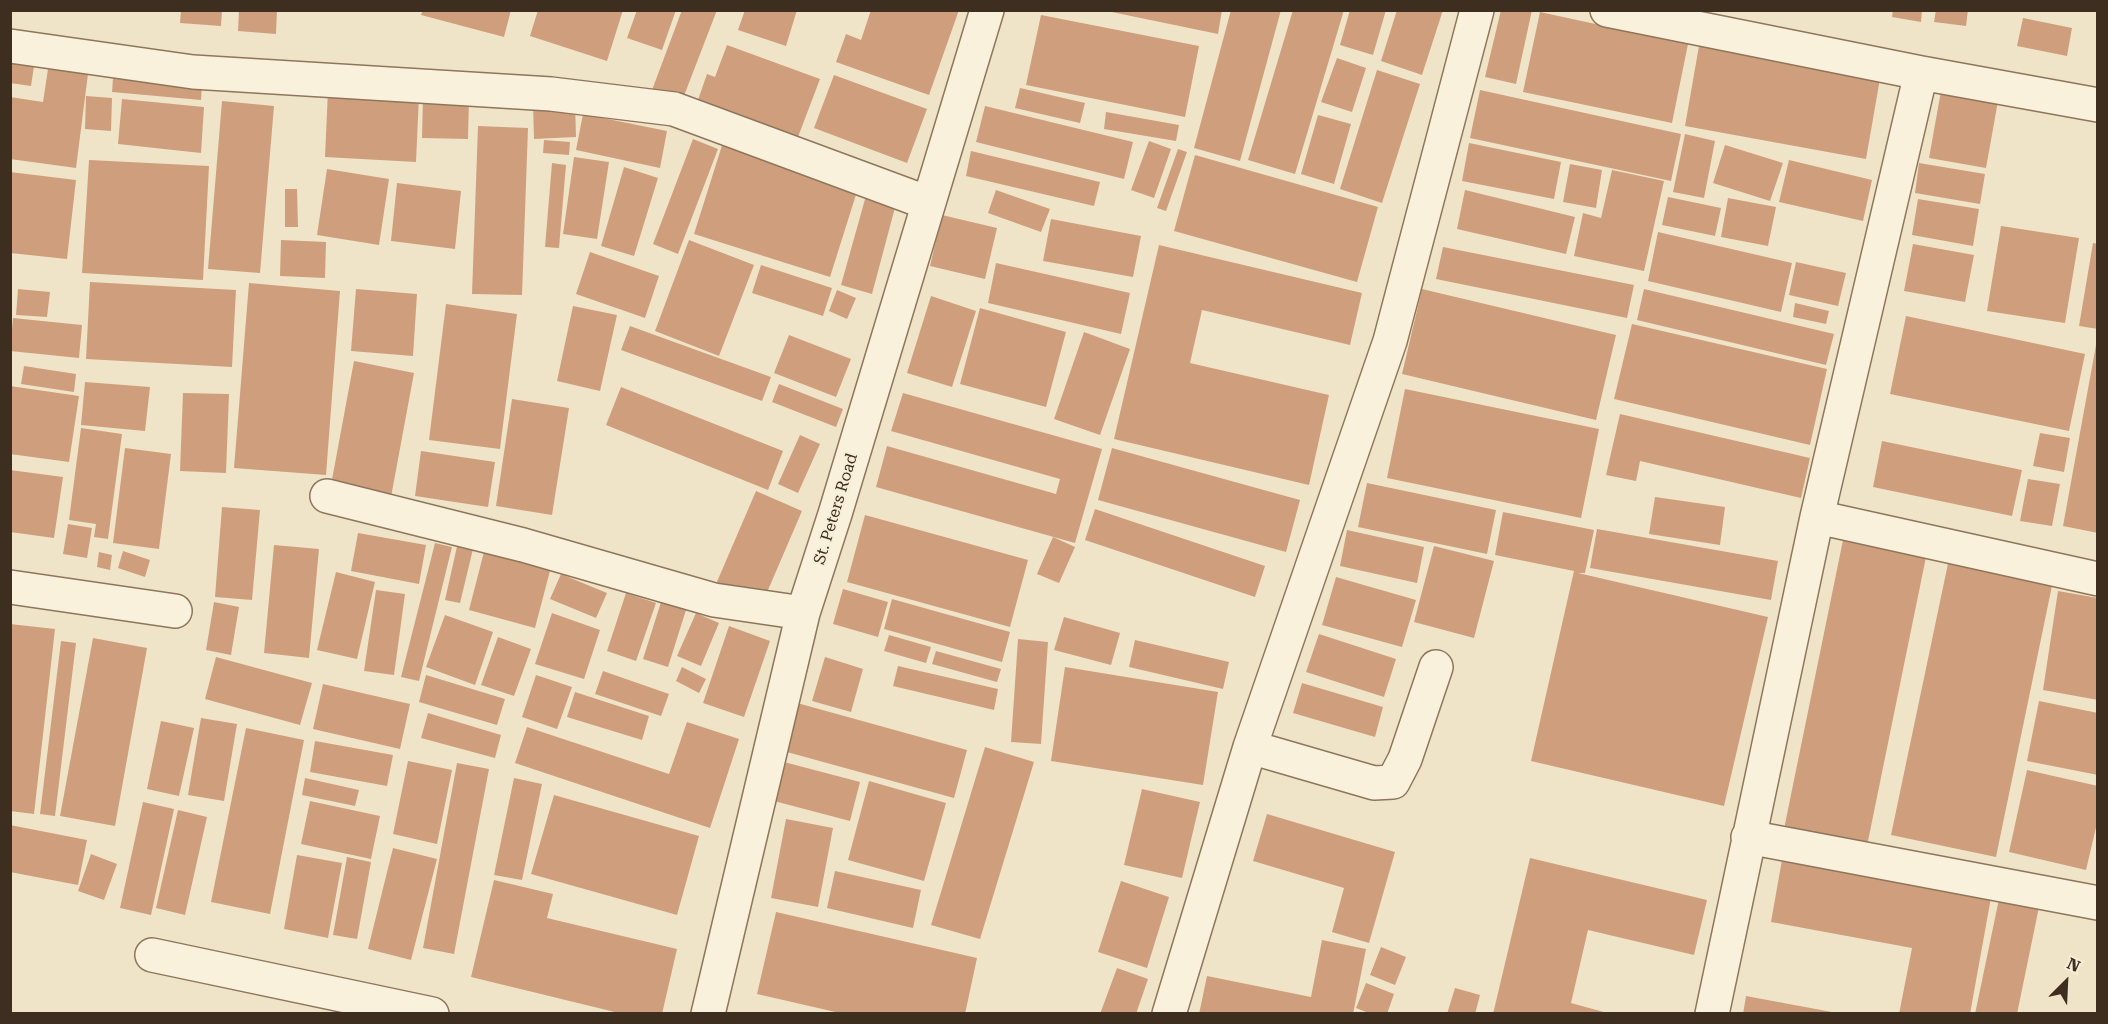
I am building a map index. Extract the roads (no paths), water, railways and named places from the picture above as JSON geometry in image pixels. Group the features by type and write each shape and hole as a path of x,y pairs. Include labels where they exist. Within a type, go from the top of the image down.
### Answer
{"street":[{"name":"St. Peters Road","path":"708,1014 803,613 987,10"},
{"path":"1169,1014 1250,747 1390,341 1477,10"},
{"path":"1607,10 1921,73 2097,105"},
{"path":"10,46 193,72 551,94 674,109 928,203"},
{"path":"1712,1014 1817,517 1921,73"},
{"path":"327,496 523,544 714,600 803,613"},
{"path":"1817,517 2097,579"},
{"path":"10,586 175,611"},
{"path":"1250,747 1374,783 1393,782 1405,759 1436,667"},
{"path":"1748,837 2097,903"},
{"path":"152,955 432,1014"}]}
